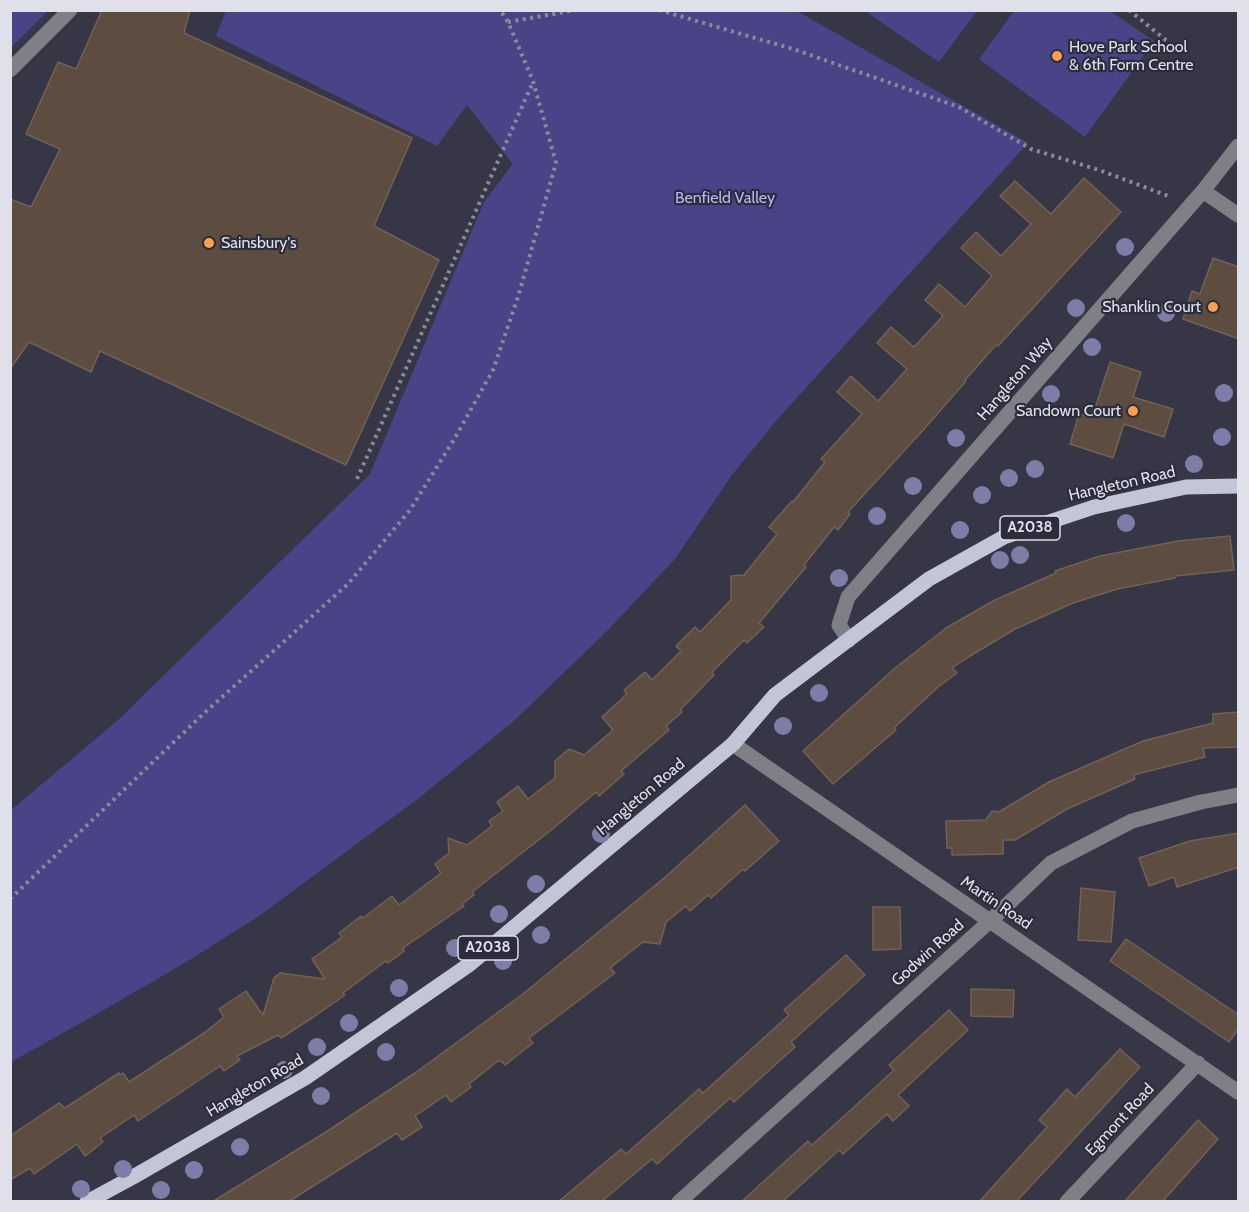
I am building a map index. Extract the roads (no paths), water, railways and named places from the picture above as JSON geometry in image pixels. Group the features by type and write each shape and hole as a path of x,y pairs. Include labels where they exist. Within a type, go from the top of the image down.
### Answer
{"main road":[{"name":"Hangleton Road","path":"87,1202 305,1078 470,964 733,744 775,695 929,579 1004,537 1095,507 1186,487 1239,486"}],"street":[{"path":"10,70 70,10"},
{"name":"Hangleton Way","path":"849,640 839,625 848,597 1191,205 1239,146"},
{"path":"1203,191 1239,215"},
{"name":"Martin Road","path":"733,744 1239,1092"},
{"name":"Godwin Road","path":"679,1202 1051,863 1132,821 1201,802 1239,795"},
{"name":"Egmont Road","path":"1067,1202 1198,1063"}],"place":[{"name":"Hove Park School & 6th Form Centre","path":"1057,56"},
{"name":"Sainsbury's","path":"209,243"},
{"name":"Shanklin Court","path":"1213,307"},
{"name":"Sandown Court","path":"1133,411"}],"park label":[{"name":"Benfield Valley","path":"725,198"}]}
